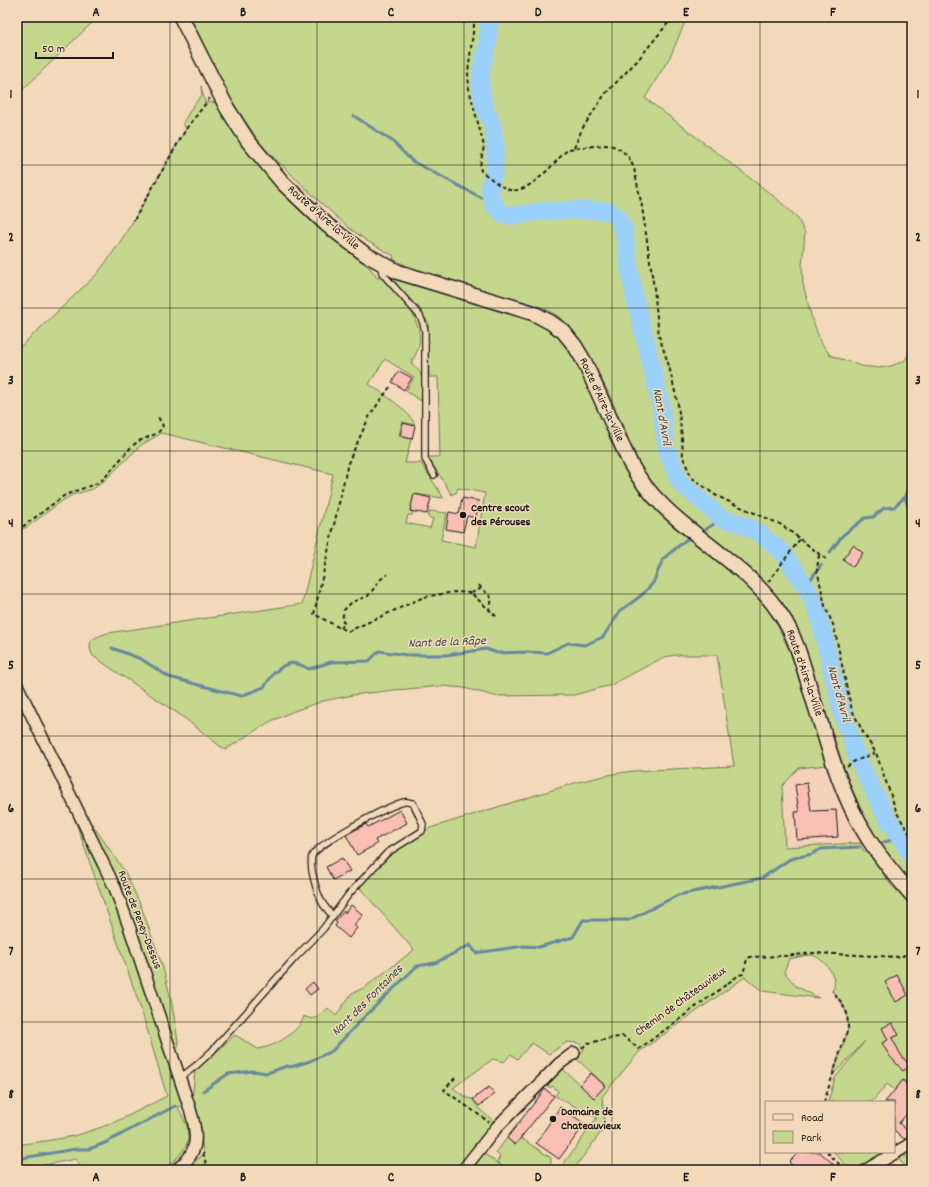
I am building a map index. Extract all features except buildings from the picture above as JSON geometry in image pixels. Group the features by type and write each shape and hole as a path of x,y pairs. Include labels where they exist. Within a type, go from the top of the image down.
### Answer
{"street":[{"name":"Route d'Aire-la-Ville","path":"181,17 236,124 261,158 283,183 327,225 365,254 381,264 418,279 533,313 557,327 571,340 591,375 630,463 648,491 672,515 761,590 781,615 793,638 846,794 862,828 881,858 912,895"},
{"name":"Route de Peney-Dessus","path":"17,685 115,888 180,1078 193,1119 196,1143 192,1154 176,1170"},
{"path":"463,1170 496,1127 559,1064 574,1053"},
{"path":"869,1169 912,1143"}],"lane":[{"path":"381,264 382,272 415,308 423,323 425,331 425,459 434,475"},
{"path":"180,1078 212,1051 323,928 333,916 349,894 387,853 422,831 423,824 413,803 406,801 384,809 315,851 311,858 314,880 323,904 333,916"}],"path":[{"path":"475,17 468,72 469,89 484,146 480,166 481,171 509,190 519,189 533,183 564,153 574,148 607,145 621,150 628,156 634,168 642,207 654,288 659,336 669,366 678,405 683,457 691,477 715,495 782,525 826,560"},
{"path":"574,148 582,129 605,94 637,61 673,17"},
{"path":"134,220 173,149 186,128 205,103"},
{"path":"390,387 370,415 348,463 314,614 340,628 349,631 424,597 454,592 472,593 480,589 479,585 481,589 486,591 492,599 489,610"},
{"path":"18,530 65,495 100,482 132,446 160,431 163,426 158,417"},
{"path":"771,579 800,539"},
{"path":"819,554 817,569 825,606 834,627 852,710 864,734 876,753 897,813 912,838"},
{"path":"340,628 345,624 342,620 344,610 352,602 368,596 381,579 388,574"},
{"path":"472,593 498,618"},
{"path":"853,762 876,753"},
{"name":"Chemin de Châteauvieux","path":"574,1053 588,1043 623,1036 639,1049 739,975 743,974 747,959 750,957 813,953 900,957 912,952"},
{"path":"824,1101 848,1028 848,1016 832,990"},
{"path":"454,1078 444,1090 496,1127"},
{"path":"828,1153 845,1170"}],"shaded area":[{"path":"827,765 847,815 869,854 863,850 859,843 785,847 782,786 799,768"}],"green space":[{"path":"17,17 98,17 17,95"},
{"path":"190,17 687,17 671,55 645,98 776,198 797,217 805,233 802,266 803,284 820,341 830,355 861,366 879,368 891,366 904,361 912,350 912,885 894,865 879,843 858,802 833,736 802,639 786,609 770,589 752,571 670,504 649,480 640,464 601,378 584,347 573,331 559,317 541,307 448,281 406,266 393,259 394,256 367,241 348,227 262,146 231,100"},
{"path":"201,86 205,103 212,102 218,104 237,135 258,165 270,179 316,225 370,268 377,278 391,278 514,314 533,321 559,337 569,350 592,394 619,459 642,495 678,528 746,584 763,603 775,620 790,652 827,765 799,768 782,786 785,847 860,843 863,850 869,854 891,885 912,905 912,1092 903,1080 895,1090 887,1084 873,1101 828,1101 835,1078 865,1041 832,1076 847,1034 847,1016 846,1011 840,1001 832,991 834,981 829,969 816,956 808,955 789,959 784,972 796,986 819,998 762,991 745,977 639,1052 602,1097 605,1126 573,1170 559,1170 597,1118 555,1096 558,1091 552,1086 550,1088 546,1084 563,1069 594,1098 605,1085 578,1060 577,1055 584,1050 579,1043 567,1042 549,1054 532,1043 517,1059 511,1054 504,1062 493,1059 453,1088 467,1098 472,1099 480,1110 494,1121 456,1170 184,1170 204,1154 192,1102 195,1071 235,1035 258,1049 270,1046 285,1038 295,1030 304,1016 314,1018 320,1016 328,1008 336,1016 352,993 364,988 414,950 359,887 398,848 430,828 578,782 633,771 734,766 717,655 676,655 664,657 611,685 574,695 495,696 464,688 443,686 353,695 323,701 294,711 269,722 225,750 183,717 93,656 90,647 92,640 108,633 302,604 333,474 162,433 141,445 103,482 93,489 72,495 27,527 17,531 17,350 97,274 110,257 133,221 186,129 183,123 193,106 202,95","holes":["418,306 428,323 429,377 438,377 440,457 428,457 452,495 456,493 458,488 485,493 476,547 441,540 447,513 430,511 428,517 433,519 430,528 406,523 408,515 412,515 413,512 410,511 414,494 443,497 421,463 405,463 411,439 399,436 402,422 415,425 412,419 395,402 369,384 385,359 414,377 406,391 421,401 421,376 411,363 418,349 420,336 417,323 410,309"]},
{"path":"75,820 98,868 101,867 109,885 147,994 163,1049 183,1105 178,1107 187,1126 188,1139 186,1146 175,1160 161,1170 82,1170 76,1159 17,1170 17,1145 75,1136 103,1127 167,1096 141,1009"},
{"path":"92,824 125,872 141,906 163,968 171,999 179,1047 173,1046"},
{"path":"507,1138 515,1145 521,1138 551,1158 551,1163 546,1170 470,1170 483,1153 506,1169 497,1162 500,1157 496,1153"},
{"path":"835,1153 885,1153 859,1170 850,1170"},
{"path":"905,1155 912,1163 912,1170 909,1170 900,1161 899,1158"}],"waterway":[{"name":"Nant d'Avril","path":"489,17 487,45 481,69 480,83 483,104 492,125 495,142 494,172 489,187 493,204 501,213 510,216 543,211 579,210 609,211 617,217 623,228 633,292 660,402 667,451 679,482 722,519 739,523 756,531 782,552 807,589 818,614 841,710 857,758 885,815 912,857"},
{"path":"354,116 392,141 412,161 493,204"},
{"path":"830,552 843,535 865,518 873,517 884,508 894,507 905,497 907,492 912,489"},
{"path":"905,497 912,519"},
{"name":"Nant de la Râpe","path":"706,529 722,519"},
{"name":"Nant de la Râpe","path":"112,648 141,659 169,677 241,696 264,687 274,673 283,666 291,663 301,665 309,669 331,662 369,661 379,651 407,655 446,655 486,649 497,653 547,653 568,643 585,645 603,637 620,611 642,595 653,583 663,559 687,539"},
{"path":"805,587 821,565"},
{"name":"Nant des Fontaines","path":"881,843 899,838"},
{"name":"Nant des Fontaines","path":"203,1091 228,1074 253,1071 267,1073 287,1066 291,1067 310,1061 332,1051 360,1021 417,966 435,963 470,945 476,953 524,946 539,947 573,937 583,920 629,920 678,895 762,878 790,859 812,854 821,849 859,847"},
{"name":"Nant des Fontaines","path":"17,1159 75,1149 89,1149 105,1143 175,1106"}],"place":[{"name":"Centre scout des Pérouses","path":"463,515"},
{"name":"Domaine de Chateauvieux","path":"553,1119"}]}
